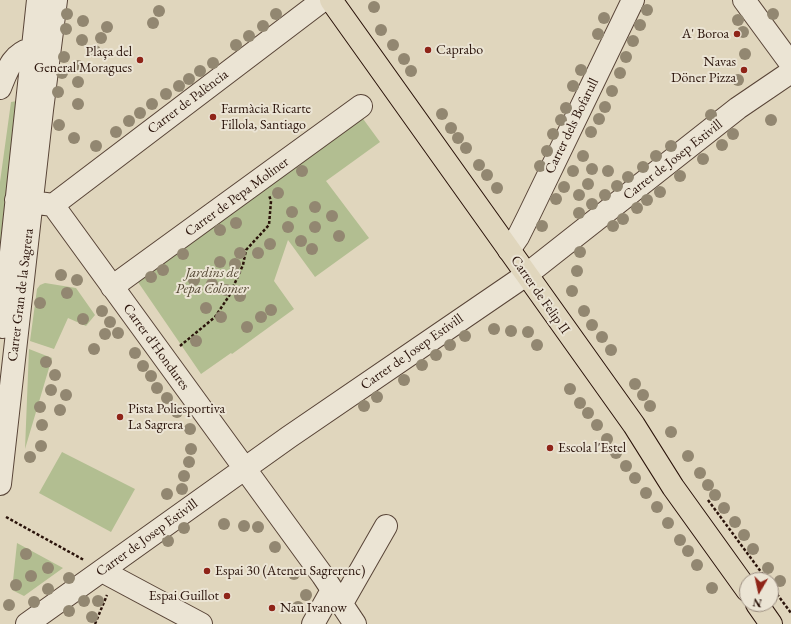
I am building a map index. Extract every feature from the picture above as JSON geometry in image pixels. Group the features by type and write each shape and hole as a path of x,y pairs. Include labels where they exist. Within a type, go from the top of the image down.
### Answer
{"main road":[{"name":"Carrer de Felip II","path":"331,0 634,425 673,487 739,579"},
{"path":"763,612 771,624"}],"street":[{"name":"Carrer Gran de la Sagrera","path":"0,350 34,203 32,49 38,0"},
{"name":"Carrer Gran de la Sagrera","path":"0,484 34,203 42,110 56,0"},
{"name":"Carrer de Palència","path":"34,203 323,0"},
{"name":"Carrer dels Bofarull","path":"509,250 518,237 528,217 633,0"},
{"path":"744,0 791,64"},
{"path":"0,88 12,61 19,54 32,49"},
{"name":"Carrer de Josep Estivill","path":"27,624 94,566 244,469 463,316 526,275 732,113 791,72"},
{"name":"Carrer de Pepa Moliner","path":"112,287 361,106"},
{"name":"Carrer d'Hondures","path":"34,203 112,287 355,624"},
{"path":"313,624 337,597 386,526"},
{"path":"94,566 201,624"}],"path":[{"path":"181,345 215,317 229,296 243,265 246,250 269,225 271,201 262,178"},
{"path":"6,517 94,566"},
{"name":"Carrer de Josep Estivill","path":"95,624 106,596 122,581"},
{"path":"779,597 791,613"}],"green space":[{"path":"17,101 0,253 0,182 11,102"},
{"name":"Jardins de Pepa Colomer","path":"350,101 380,142 326,181 369,238 315,277 288,240 274,281 294,309 232,354 231,353 201,374 127,266"},
{"path":"45,283 76,288 95,315 86,326 68,318 54,349 30,341 37,289 40,285"},
{"path":"29,349 52,358 25,449"},
{"path":"62,452 135,489 111,532 39,493"},
{"path":"17,543 63,568 24,596 12,590"}],"place":[{"name":"A' Boroa","path":"737,34"},
{"name":"Caprabo","path":"428,50"},
{"name":"Plaça del General Moragues","path":"140,60"},
{"name":"Navas Döner Pizza","path":"744,70"},
{"name":"Farmàcia Ricarte Fillola, Santiago","path":"213,117"},
{"name":"Pista Poliesportiva La Sagrera","path":"120,417"},
{"name":"Escola l'Estel","path":"550,448"},
{"name":"Espai 30 (Ateneu Sagrerenc)","path":"207,571"},
{"name":"Espai Guillot","path":"227,596"},
{"name":"Nau Ivanow","path":"272,608"}]}
